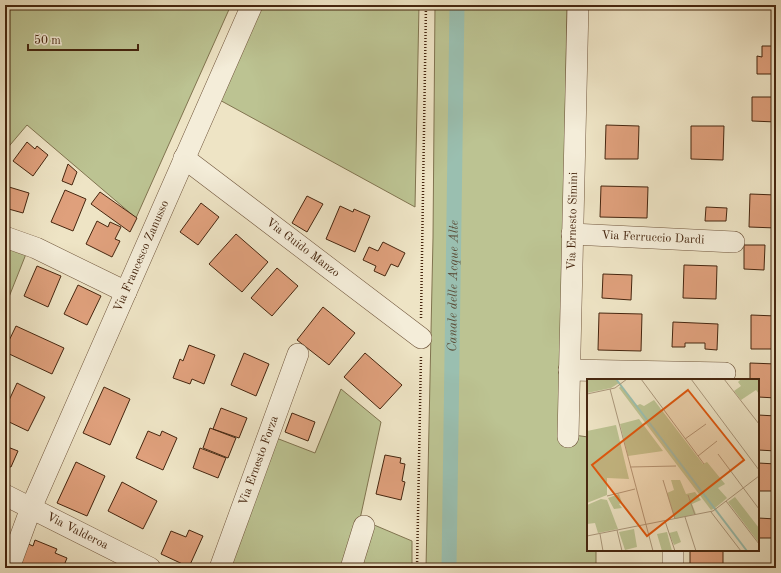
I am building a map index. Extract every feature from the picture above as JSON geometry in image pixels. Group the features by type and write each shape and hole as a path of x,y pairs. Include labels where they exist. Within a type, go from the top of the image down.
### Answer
{"street":[{"name":"Via Francesco Zanusso","path":"9,568 31,508 252,5"},
{"name":"Via Ernesto Simini","path":"568,437 578,5"},
{"name":"Via Guido Manzo","path":"184,158 421,338"},
{"name":"Via Ferruccio Dardi","path":"572,234 734,242"},
{"path":"5,237 36,248 126,292"},
{"name":"Via Ernesto Forza","path":"220,568 298,354"},
{"path":"570,370 726,373"},
{"name":"Via Valderoa","path":"5,495 150,568"},
{"path":"351,568 364,526"},
{"path":"673,551 673,568"}],"path":[{"path":"417,568 426,5"}],"green space":[{"path":"5,5 231,5 136,218 27,125 5,151"},
{"path":"258,5 419,5 415,207 216,98"},
{"path":"435,5 567,5 560,433 587,437 587,551 596,551 596,568 426,568 433,238"},
{"path":"5,247 26,254 5,307"},
{"path":"341,389 381,422 360,519 412,541 412,568 222,568 271,436 315,453"}],"building":[{"path":"775,37 776,74 757,74 757,56 762,57 762,46 775,46"},
{"path":"752,97 776,97 776,122 752,121"},
{"path":"606,125 639,126 638,159 605,159"},
{"path":"691,126 724,126 723,160 691,159"},
{"path":"27,142 35,149 37,146 48,155 33,176 13,161"},
{"path":"68,164 77,172 72,185 62,181"},
{"path":"601,186 648,187 647,218 600,217"},
{"path":"9,187 29,193 23,213 5,208 5,201"},
{"path":"65,190 86,199 73,231 51,222"},
{"path":"100,192 137,218 130,232 91,204"},
{"path":"750,194 776,195 776,228 749,227"},
{"path":"307,196 323,204 307,232 292,223"},
{"path":"201,203 219,217 198,245 180,232"},
{"path":"340,206 353,212 354,209 370,216 355,252 326,239"},
{"path":"706,207 727,208 726,221 705,221"},
{"path":"97,221 108,227 110,222 121,227 115,239 120,241 112,257 86,244"},
{"path":"236,234 268,262 242,292 209,264"},
{"path":"383,242 405,253 398,267 391,264 385,276 374,271 376,266 363,260 369,247 378,251"},
{"path":"744,245 765,245 764,270 744,269"},
{"path":"684,265 717,266 716,299 683,298"},
{"path":"37,266 61,276 48,307 24,296"},
{"path":"277,268 298,286 272,316 251,298"},
{"path":"603,274 632,275 631,300 602,298"},
{"path":"78,285 101,296 87,325 64,314"},
{"path":"323,307 355,333 329,365 297,340"},
{"path":"599,313 642,314 641,351 598,350"},
{"path":"751,315 776,316 776,349 751,349"},
{"path":"673,322 718,324 717,350 705,349 705,343 685,343 685,347 672,347"},
{"path":"16,326 64,348 52,374 5,352"},
{"path":"189,345 215,355 204,384 192,379 190,384 173,378 180,359 183,361"},
{"path":"244,353 269,364 256,396 231,385"},
{"path":"365,353 402,385 380,409 344,377"},
{"path":"750,363 776,364 776,398 759,397 759,379 750,379"},
{"path":"17,383 45,397 28,431 5,420 5,409"},
{"path":"104,387 130,399 110,445 83,433"},
{"path":"221,408 247,418 239,438 213,429"},
{"path":"292,413 315,422 308,441 285,432"},
{"path":"759,415 776,416 776,451 759,450"},
{"path":"210,428 236,438 228,458 203,448"},
{"path":"148,431 160,436 162,431 177,438 163,470 136,458"},
{"path":"5,446 18,451 11,467 5,466"},
{"path":"200,448 226,458 218,478 193,468"},
{"path":"385,455 401,458 400,463 405,464 402,481 405,482 401,500 376,494"},
{"path":"76,462 105,476 87,516 57,503"},
{"path":"759,463 776,464 776,491 759,491"},
{"path":"122,482 157,501 143,529 108,511"},
{"path":"759,518 776,519 776,538 759,538"},
{"path":"189,530 203,536 189,567 161,554 171,531 186,537"},
{"path":"35,540 57,549 55,553 67,558 63,568 16,568 26,543 33,546"},
{"path":"690,551 723,551 723,565 690,564"}],"waterway":[{"name":"Canale delle Acque Alte","path":"449,568 457,5"}]}
